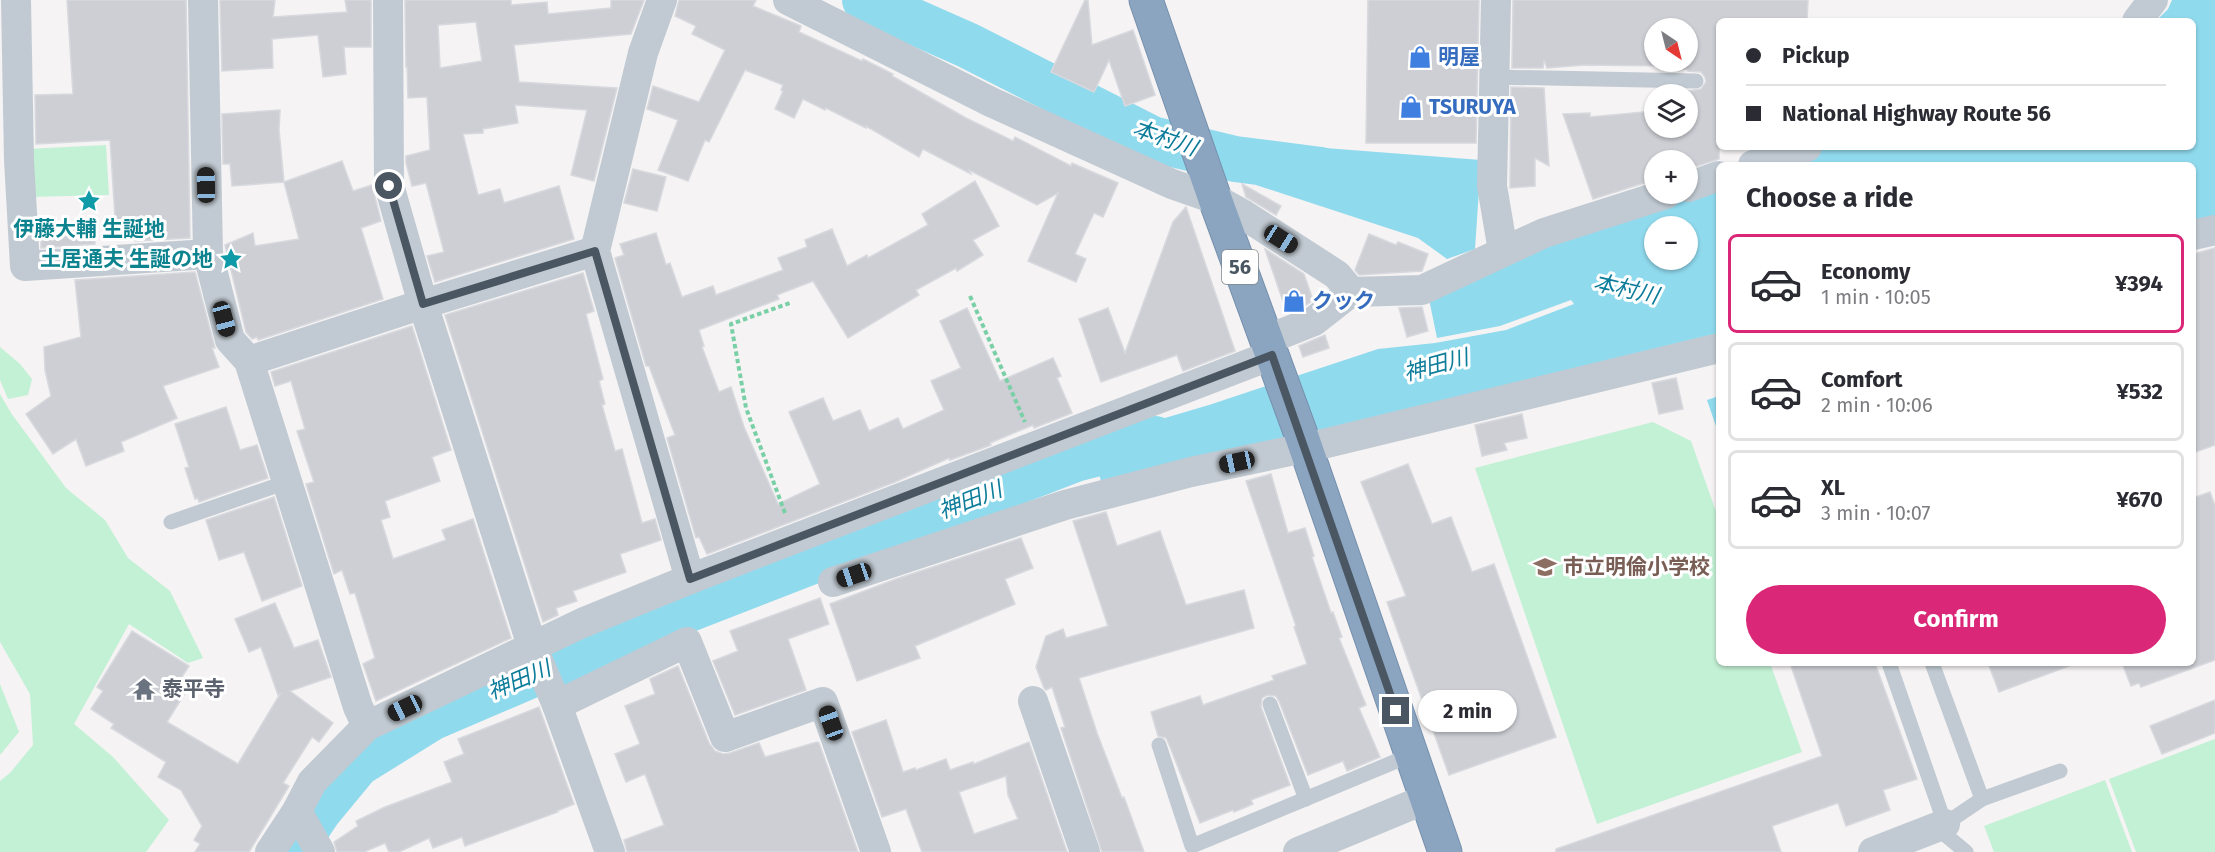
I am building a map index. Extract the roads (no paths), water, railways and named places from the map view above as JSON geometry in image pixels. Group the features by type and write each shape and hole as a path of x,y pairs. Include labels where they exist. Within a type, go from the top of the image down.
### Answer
{"highway":[{"name":"56","path":"1146,0 1445,852"}],"street":[{"path":"16,0 19,160 25,266 208,254"},
{"path":"203,0 208,254 230,340 249,361 358,707 367,726"},
{"path":"388,0 389,186 423,304 534,651 554,697 610,852"},
{"path":"662,0 643,53 595,251 690,579"},
{"path":"1496,0 1492,186 1503,251"},
{"path":"2139,18 2153,0"},
{"path":"798,3 825,20 992,102 1172,184 1212,189 1244,215 1337,274 1351,292"},
{"path":"1762,162 1798,150"},
{"path":"1698,183 1716,177"},
{"path":"270,852 308,829 312,782 367,726 534,651 582,623 1271,353 1351,292 1422,290 1544,233 1644,201"},
{"path":"2196,234 2215,230"},
{"path":"249,361 595,251"},
{"path":"833,582 1065,505 1303,442 1333,442 1716,349"},
{"path":"554,697 687,642 725,736 823,702 876,852"},
{"path":"1033,701 1085,852"},
{"path":"1298,852 1426,799"},
{"path":"1873,852 1941,825"}],"lane":[{"path":"1494,77 1696,81"},
{"path":"171,522 287,482"},
{"path":"1890,666 1941,825 1966,852"},
{"path":"1933,666 1982,799"},
{"path":"1270,704 1306,800"},
{"path":"1159,745 1192,846 1411,755"},
{"path":"1941,825 1982,799 2060,771"}],"water":[{"path":"2172,0 2215,0 2215,216 2196,220 2196,162 1781,162 1815,150 2196,150 2196,18 2159,18 2168,9"},
{"path":"1260,143 1481,160 1475,249 1447,259 1418,238 1256,185"},
{"path":"1716,185 1716,334 1340,426 1101,481 1090,440 1209,405 1378,349 1435,343 1506,330 1574,304 1571,300 1500,326 1437,338 1429,299 1571,237 1663,204 1698,204 1698,192"},
{"path":"1716,397 1716,426 1707,400"}],"waterway":[{"name":"本村川","path":"865,0 967,45 1152,139 1235,159 1321,170"},
{"name":"神田川","path":"291,852 319,810 357,764 431,718 640,628 1075,459 1155,439"}],"place":[{"name":"明屋","path":"1420,57"},
{"name":"TSURUYA","path":"1411,107"},
{"name":"伊藤大輔 生誕地","path":"89,201"},
{"name":"土居通夫 生誕の地","path":"231,259"},
{"name":"クック","path":"1294,301"},
{"name":"市立明倫小学校","path":"1545,567"},
{"name":"泰平寺","path":"144,689"}]}
